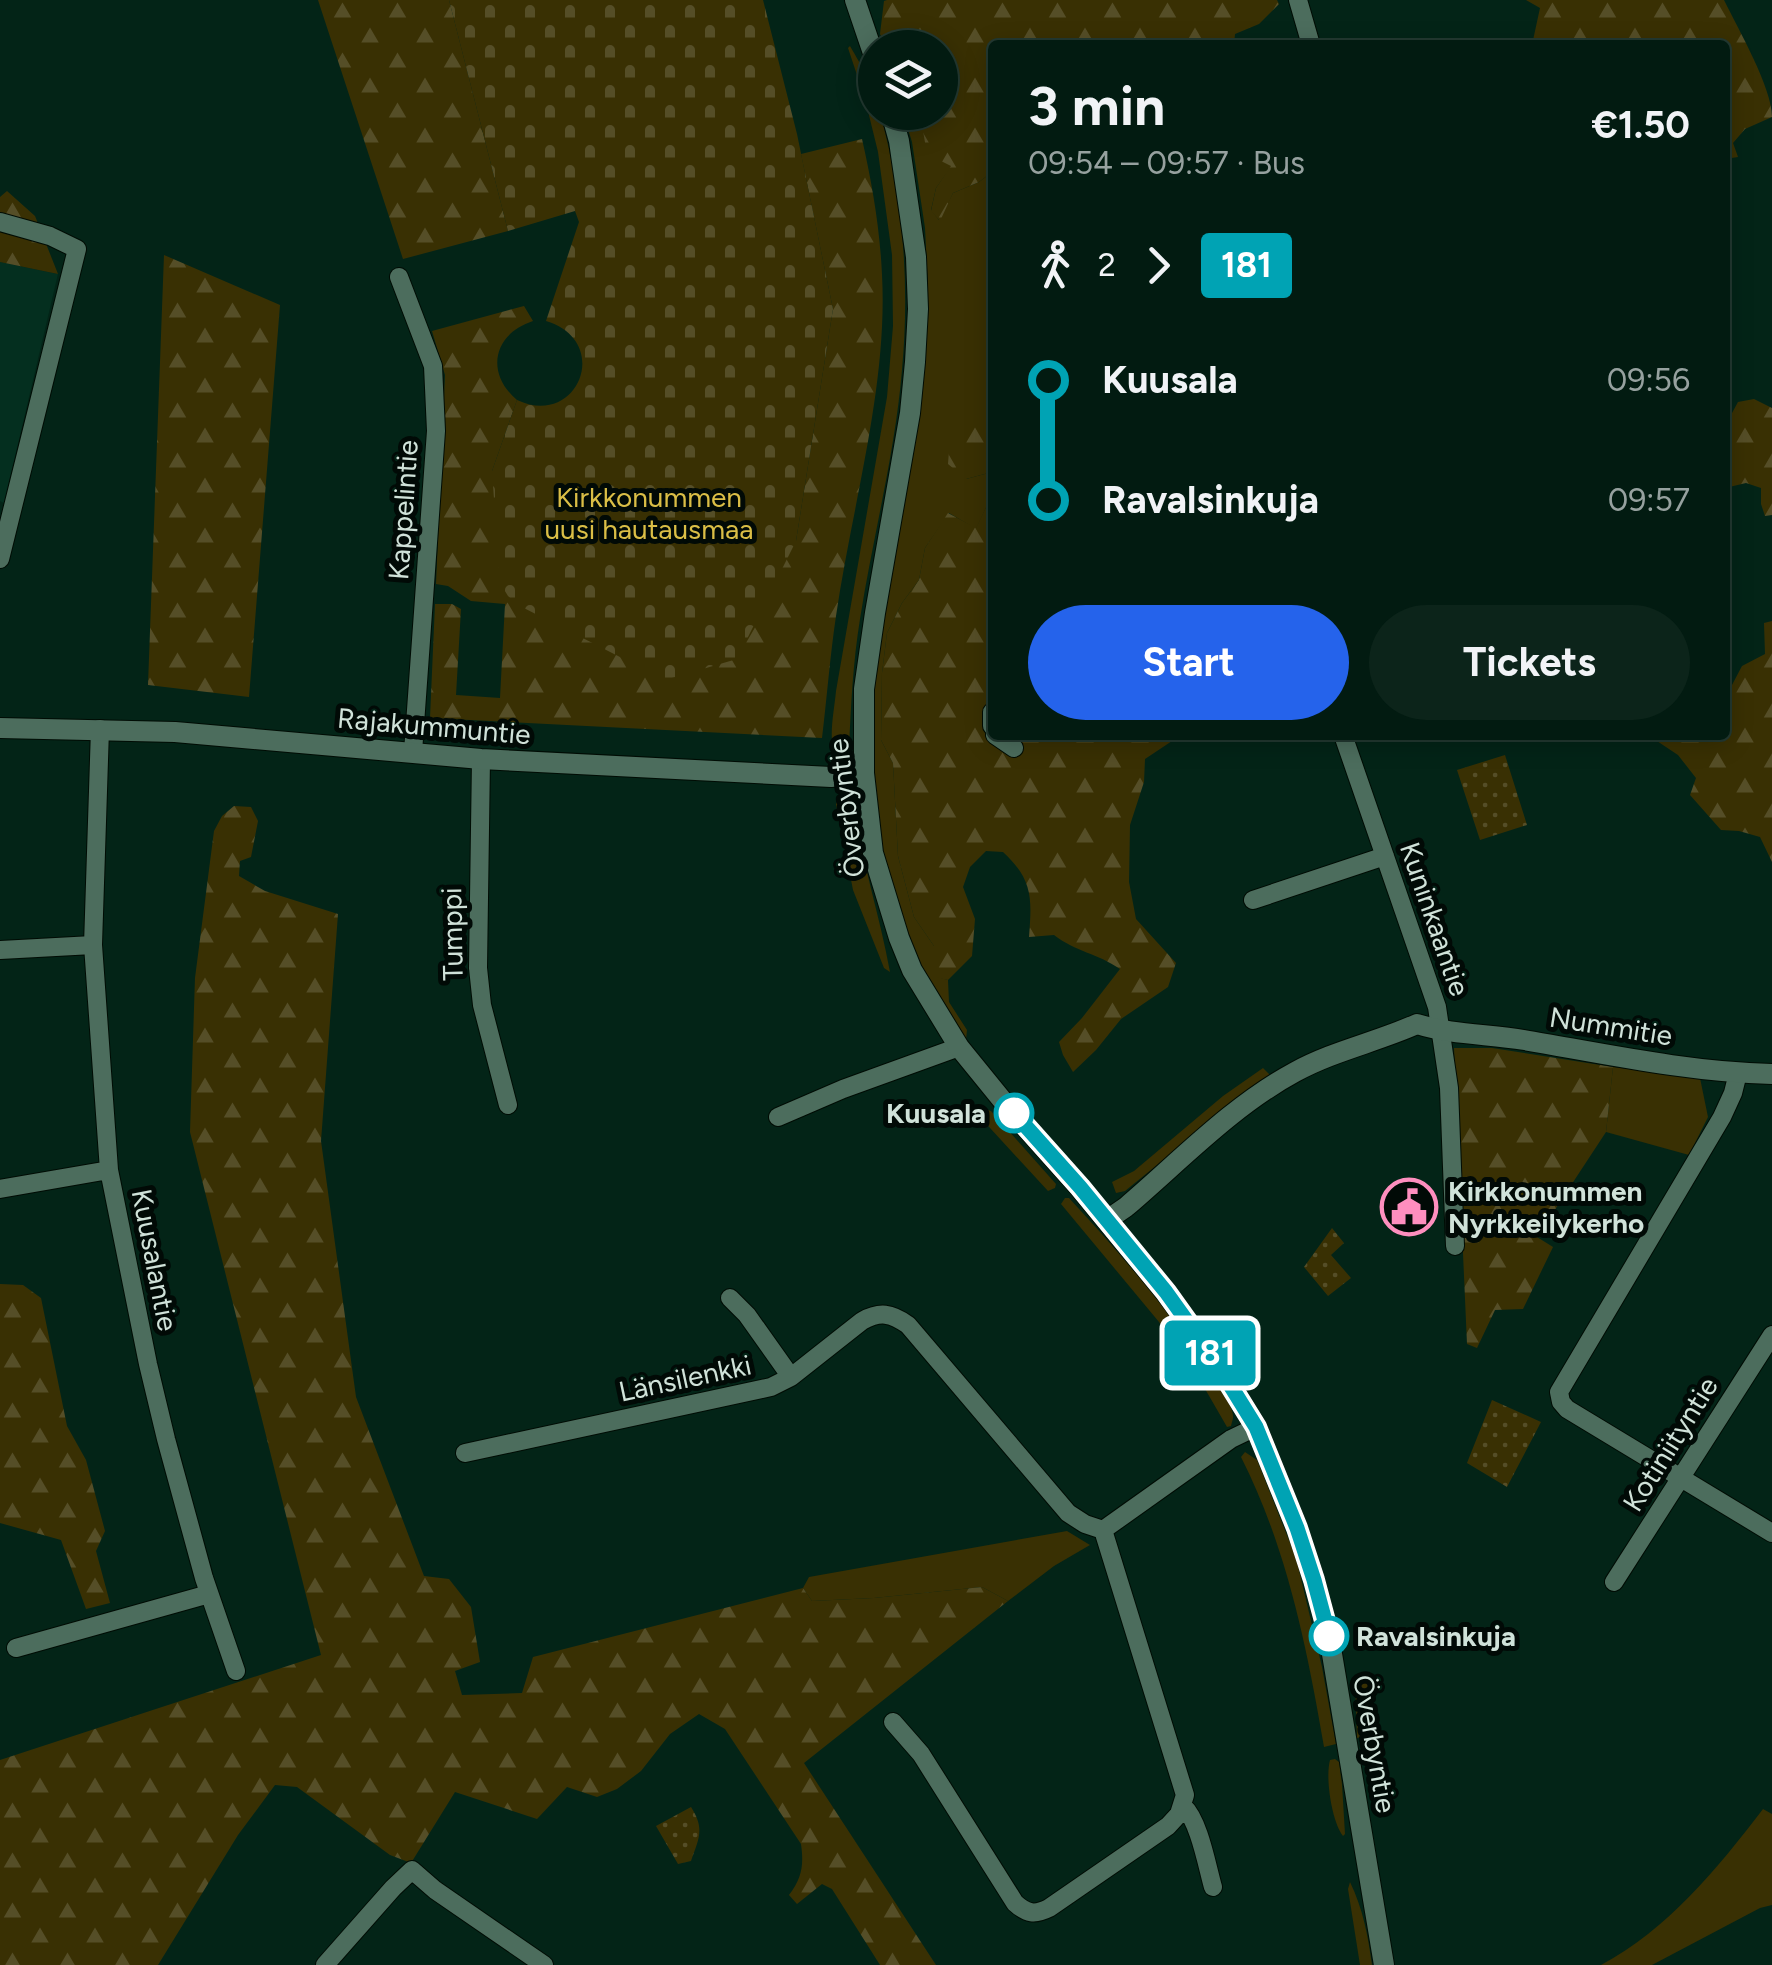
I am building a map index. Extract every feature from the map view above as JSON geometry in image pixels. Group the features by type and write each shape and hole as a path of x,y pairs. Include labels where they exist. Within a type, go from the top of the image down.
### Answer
{"street":[{"path":"855,0 865,30"},
{"path":"1298,0 1310,40"},
{"name":"Överbyntie","path":"896,130 916,257 918,309 910,413 864,689 864,773 873,854 912,970 959,1047 1166,1292 1256,1427 1297,1528 1329,1636 1384,1965"},
{"path":"0,222 78,248 0,559"},
{"name":"Kappelintie","path":"398,277 432,366 436,431 413,752"},
{"name":"Rajakummuntie","path":"0,728 175,732 480,759 831,777 864,773"},
{"name":"Kuusalantie","path":"100,729 93,945 109,1170 152,1383 209,1594 236,1670"},
{"path":"1002,740 1014,748"},
{"name":"Kuninkaantie","path":"1345,740 1433,993 1449,1088 1455,1246"},
{"name":"Tumppi","path":"480,759 478,968 482,1005 508,1105"},
{"path":"1253,900 1385,856"},
{"path":"0,950 93,945"},
{"name":"Nummitie","path":"1107,1220 1280,1080 1336,1054 1380,1040 1420,1040 1441,1032 1488,1034 1738,1073 1772,1074"},
{"path":"778,1117 842,1089 959,1047"},
{"path":"1738,1073 1722,1117 1559,1392 1567,1409 1772,1532"},
{"path":"0,1189 109,1170"},
{"path":"730,1298 747,1315 790,1377"},
{"name":"Länsilenkki","path":"466,1453 756,1392 790,1377 862,1321 885,1314 908,1325 1068,1513 1103,1530"},
{"name":"Kotiniityntie","path":"1614,1582 1772,1335"},
{"path":"893,1722 921,1754 1015,1903 1024,1911 1038,1913 1049,1908 1168,1826 1183,1806 1185,1796 1103,1530 1231,1439 1256,1427"},
{"path":"16,1648 209,1594"},
{"path":"1183,1806 1190,1811 1213,1888"},
{"path":"325,1965 412,1870 544,1965"}],"shaded area":[{"path":"0,262 58,274 4,503 0,501"}],"green space":[{"path":"318,0 449,0 508,231 403,259"},
{"name":"Kirkkonummen uusi hautausmaa","path":"449,0 763,0 797,134 833,309 796,541 737,659 665,680 518,605 500,583 492,471 517,400 539,406 557,403 571,393 580,379 582,362 578,346 566,331 546,321 579,222 575,211 508,231"},
{"path":"887,0 1277,0 1279,4 1259,24 1235,34 1234,40 988,40 988,175 953,193 940,221 931,211 936,188 951,166 927,154 923,130 958,130 958,30 880,30"},
{"path":"1526,0 1724,0 1761,74 1772,117 1745,129 1733,143 1738,157 1730,158 1730,40 1533,40 1540,8"},
{"path":"848,48 858,60 858,78"},
{"path":"873,130 884,130 903,240 902,370 858,635 849,749 837,761 832,736 836,691 887,397 893,326 892,255"},
{"path":"908,130 931,130 952,166 936,188 931,210 939,220 953,193 988,175 988,413 966,479 988,473 988,504 976,529 949,513 925,548 919,580 887,633 882,673 881,740 893,763 898,856 914,917 934,946 934,976 948,980 949,1002 967,1030 966,1040 921,967 901,919 883,850 871,769 874,670 926,348 925,228"},
{"path":"862,139 881,258 880,360 836,616 822,738 430,718 435,604 452,604 461,609 456,695 500,698 505,604 471,601 448,586 436,584 445,375 432,331 524,306 533,321 509,335 498,355 500,378 517,400 492,471 796,541 833,309 801,154"},
{"path":"7,191 35,216 58,274 0,262 0,197"},
{"path":"164,255 280,305 249,697 148,685"},
{"path":"1754,399 1772,408 1772,515 1765,516 1761,488 1746,483 1730,487 1730,417 1738,402"},
{"path":"988,414 988,473 966,479 948,464 950,438 966,419"},
{"path":"988,503 988,740 1174,740 1145,759 1144,782 1130,825 1129,882 1136,919 1176,963 1168,987 1121,1019 1073,1072 1059,1042 1120,969 1054,935 1029,937 1030,900 1025,881 1003,852 986,851 970,867 963,887 975,919 972,956 948,980 934,977 934,946 914,917 898,856 893,763 881,740 887,633 919,580 925,548 948,513 976,528"},
{"path":"1772,621 1772,862 1760,837 1721,830 1690,795 1696,778 1678,755 1656,740 1730,740 1730,686 1742,666 1765,654 1764,623"},
{"path":"1505,755 1527,825 1480,840 1457,770"},
{"path":"840,793 854,807 890,972 884,968 853,890 836,804"},
{"path":"234,806 251,807 258,821 251,857 240,861 239,876 265,891 338,914 321,1141 356,1397 424,1576 449,1579 471,1607 480,1662 455,1671 462,1695 522,1693 533,1657 803,1588 812,1601 982,1587 1008,1601 804,1763 936,1965 880,1965 832,1889 822,1884 797,1904 789,1895 801,1871 801,1844 725,1729 699,1714 670,1734 641,1771 617,1789 597,1797 567,1787 537,1819 455,1792 411,1863 390,1855 297,1787 275,1785 238,1835 158,1965 0,1965 0,1760 321,1655 190,1132 195,978 214,831 222,816"},
{"path":"1454,1048 1492,1048 1613,1067 1606,1132 1537,1237 1553,1247 1523,1309 1495,1310 1477,1348 1467,1344"},
{"path":"1613,1067 1700,1078 1708,1117 1689,1155 1606,1132"},
{"path":"1263,1068 1271,1076 1125,1191 1116,1193 1112,1182 1134,1171 1223,1096"},
{"path":"985,1109 1056,1184 1055,1188 1048,1191 979,1116"},
{"path":"1065,1198 1106,1239 1176,1325 1227,1400 1233,1415 1231,1426 1227,1427 1197,1375 1159,1322 1061,1204"},
{"path":"1332,1228 1344,1243 1331,1255 1351,1278 1328,1296 1304,1267"},
{"path":"0,1284 23,1285 41,1298 67,1426 86,1460 105,1531 96,1551 110,1603 86,1609 61,1540 0,1523"},
{"path":"1492,1400 1541,1422 1507,1487 1467,1463"},
{"path":"1245,1452 1257,1460 1296,1558 1336,1744 1324,1747 1293,1599 1271,1527 1241,1457"},
{"path":"1067,1531 1090,1545 1008,1601 982,1587 812,1601 803,1588 809,1577"},
{"path":"1355,1680 1376,1681 1367,1736 1357,1738"},
{"path":"1330,1760 1339,1762 1342,1784 1343,1836 1329,1788"},
{"path":"691,1807 698,1821 698,1840 691,1861 678,1864 656,1826"},
{"path":"1763,1809 1772,1814 1772,1905 1652,1965 1601,1965 1670,1916"},
{"path":"1350,1882 1364,1922 1372,1965 1360,1965"}],"bus line":[{"name":"181","path":"1014,1113 1166,1292 1256,1427 1297,1528 1329,1636"}],"place":[{"name":"Kuusala","path":"1014,1113"},
{"name":"Kirkkonummen Nyrkkeilykerho","path":"1409,1207"},
{"name":"Ravalsinkuja","path":"1329,1636"}]}
